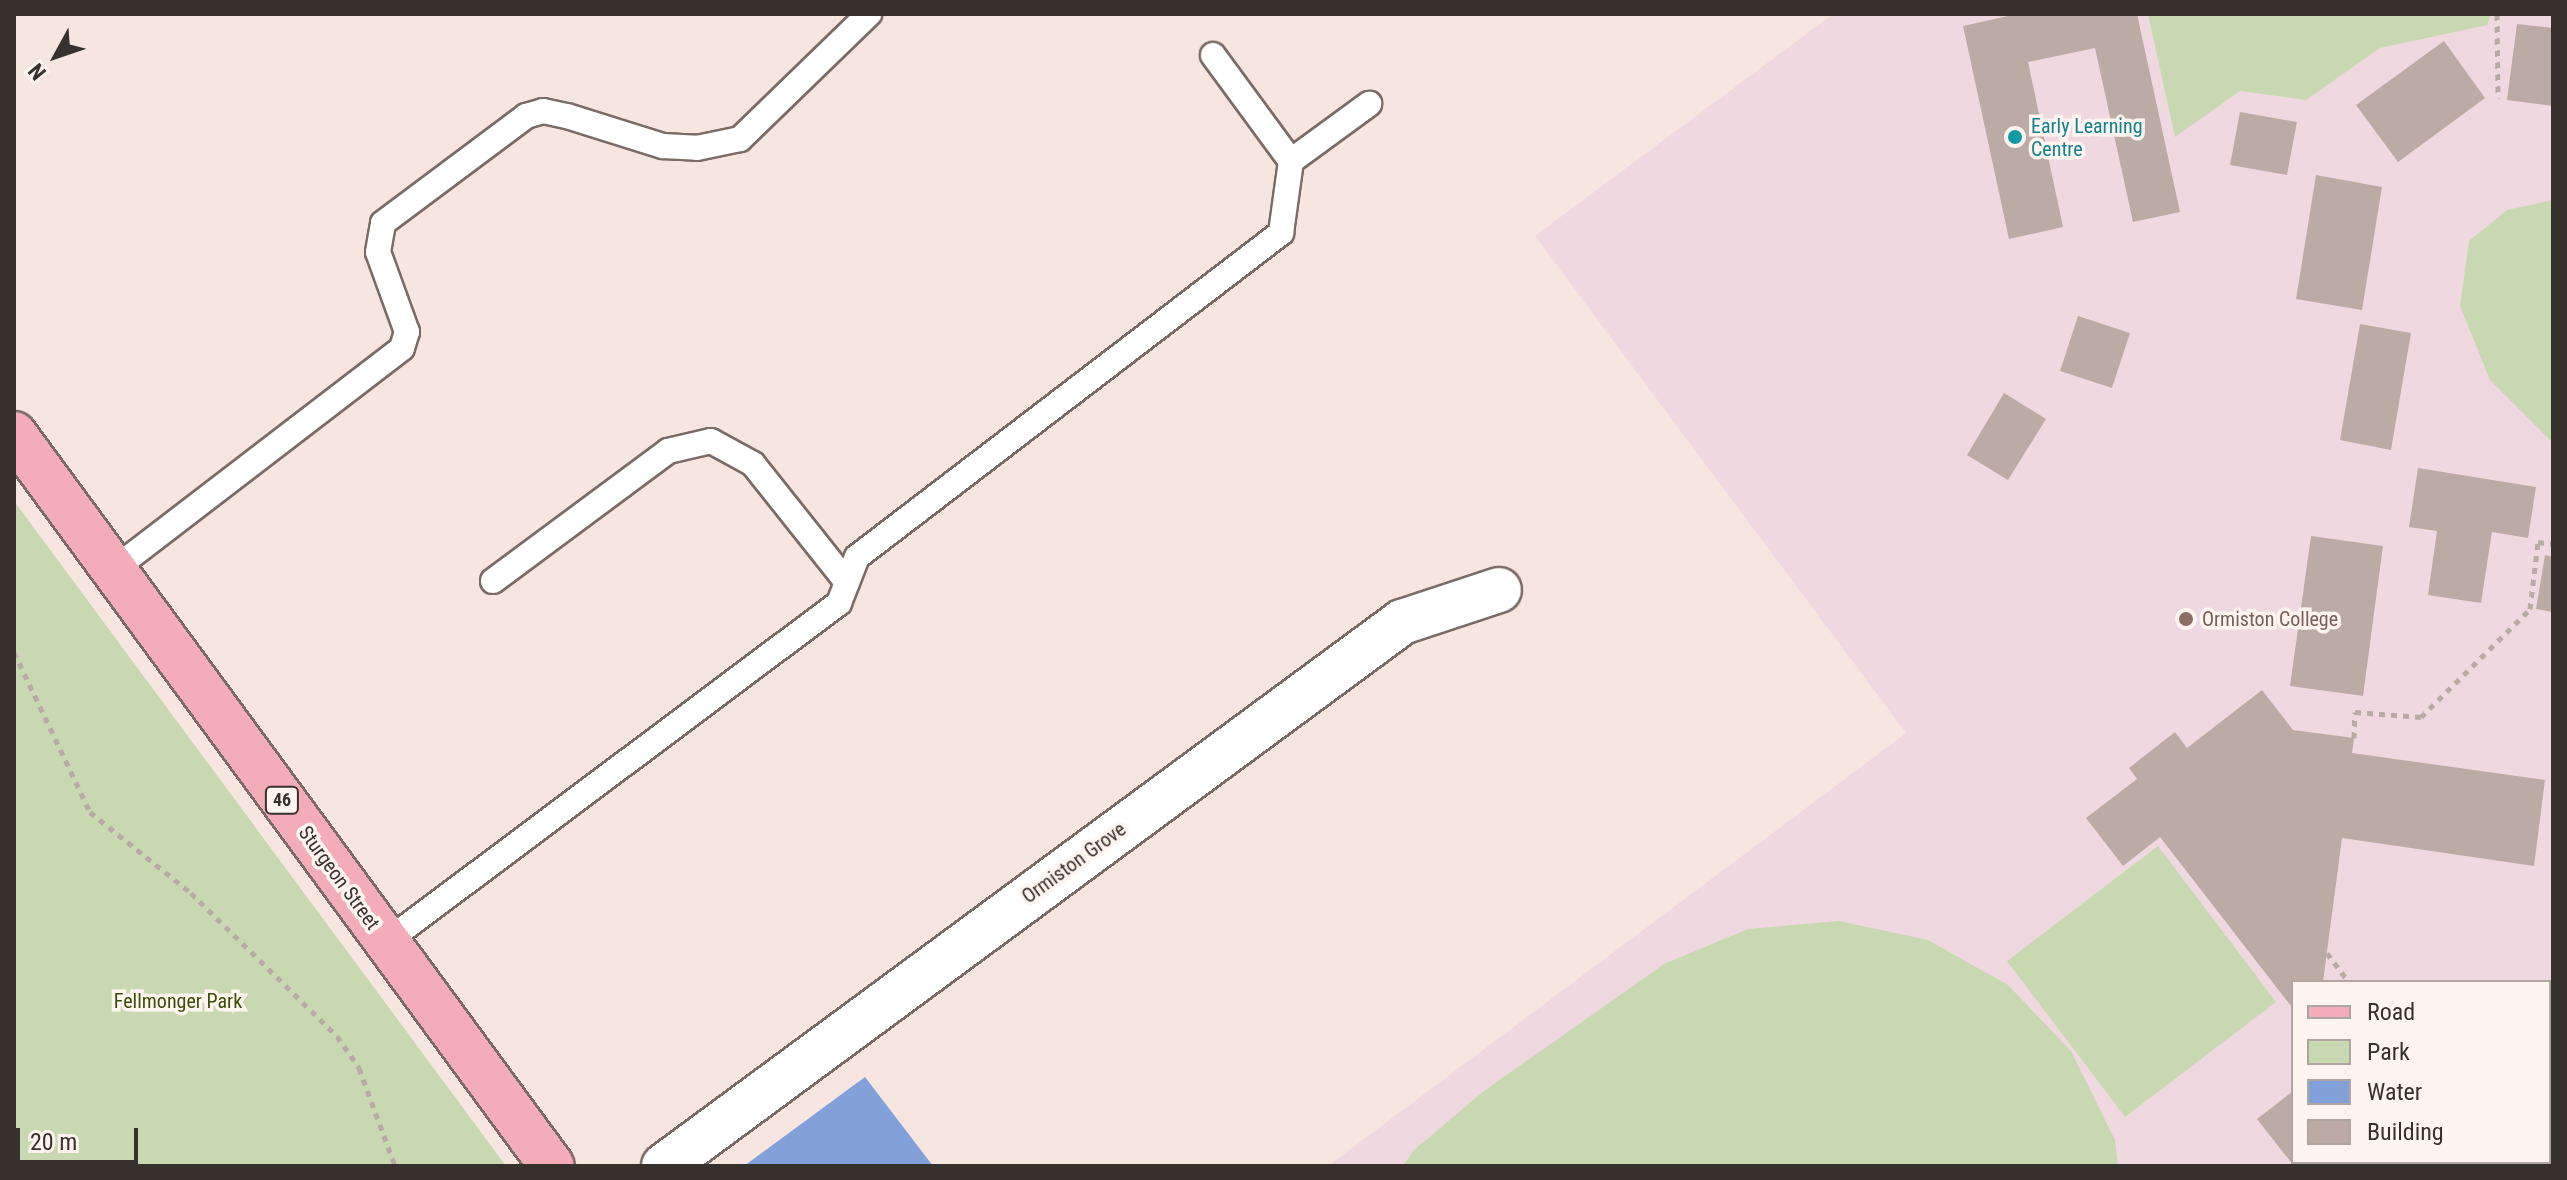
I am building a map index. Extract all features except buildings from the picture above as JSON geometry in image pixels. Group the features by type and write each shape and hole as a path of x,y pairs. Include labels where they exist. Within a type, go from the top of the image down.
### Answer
{"main road":[{"name":"Sturgeon Street","path":"14,434 552,1166"}],"street":[{"name":"Ormiston Grove","path":"664,1166 1402,622 1499,590"}],"lane":[{"path":"113,570 402,348 407,332 378,252 383,223 526,116 543,111 567,116 663,146 697,148 740,139 869,14"},
{"path":"386,942 839,603 857,557 1281,233 1291,161 1213,55"},
{"path":"1291,161 1369,104"},
{"path":"493,581 668,451 711,441 753,464 847,582"}],"path":[{"path":"2497,14 2498,98"},
{"path":"2354,738 2355,712 2421,717 2530,609 2538,542 2553,544"},
{"path":"14,652 90,812 191,893 337,1036 359,1068 395,1166"},
{"path":"2327,953 2347,980"}],"shaded area":[{"name":"Ormiston College","path":"1833,14 2553,14 2553,1166 1328,1166 1906,733 1535,236"}],"green space":[{"path":"2148,14 2491,14 2487,25 2380,48 2306,100 2240,91 2175,137"},
{"path":"2553,200 2553,443 2490,380 2460,306 2469,241 2507,210"},
{"name":"Fellmonger Park","path":"14,501 506,1166 14,1166"},
{"path":"2158,846 2276,1002 2125,1117 2007,961"},
{"path":"1839,921 1928,940 2008,985 2071,1051 2115,1140 2118,1166 1403,1166 1414,1150 1484,1091 1664,964 1748,929"}],"water":[{"path":"865,1077 933,1166 744,1166"}],"place":[{"name":"Early Learning Centre","path":"2015,137"},
{"name":"Ormiston College","path":"2186,619"}]}
